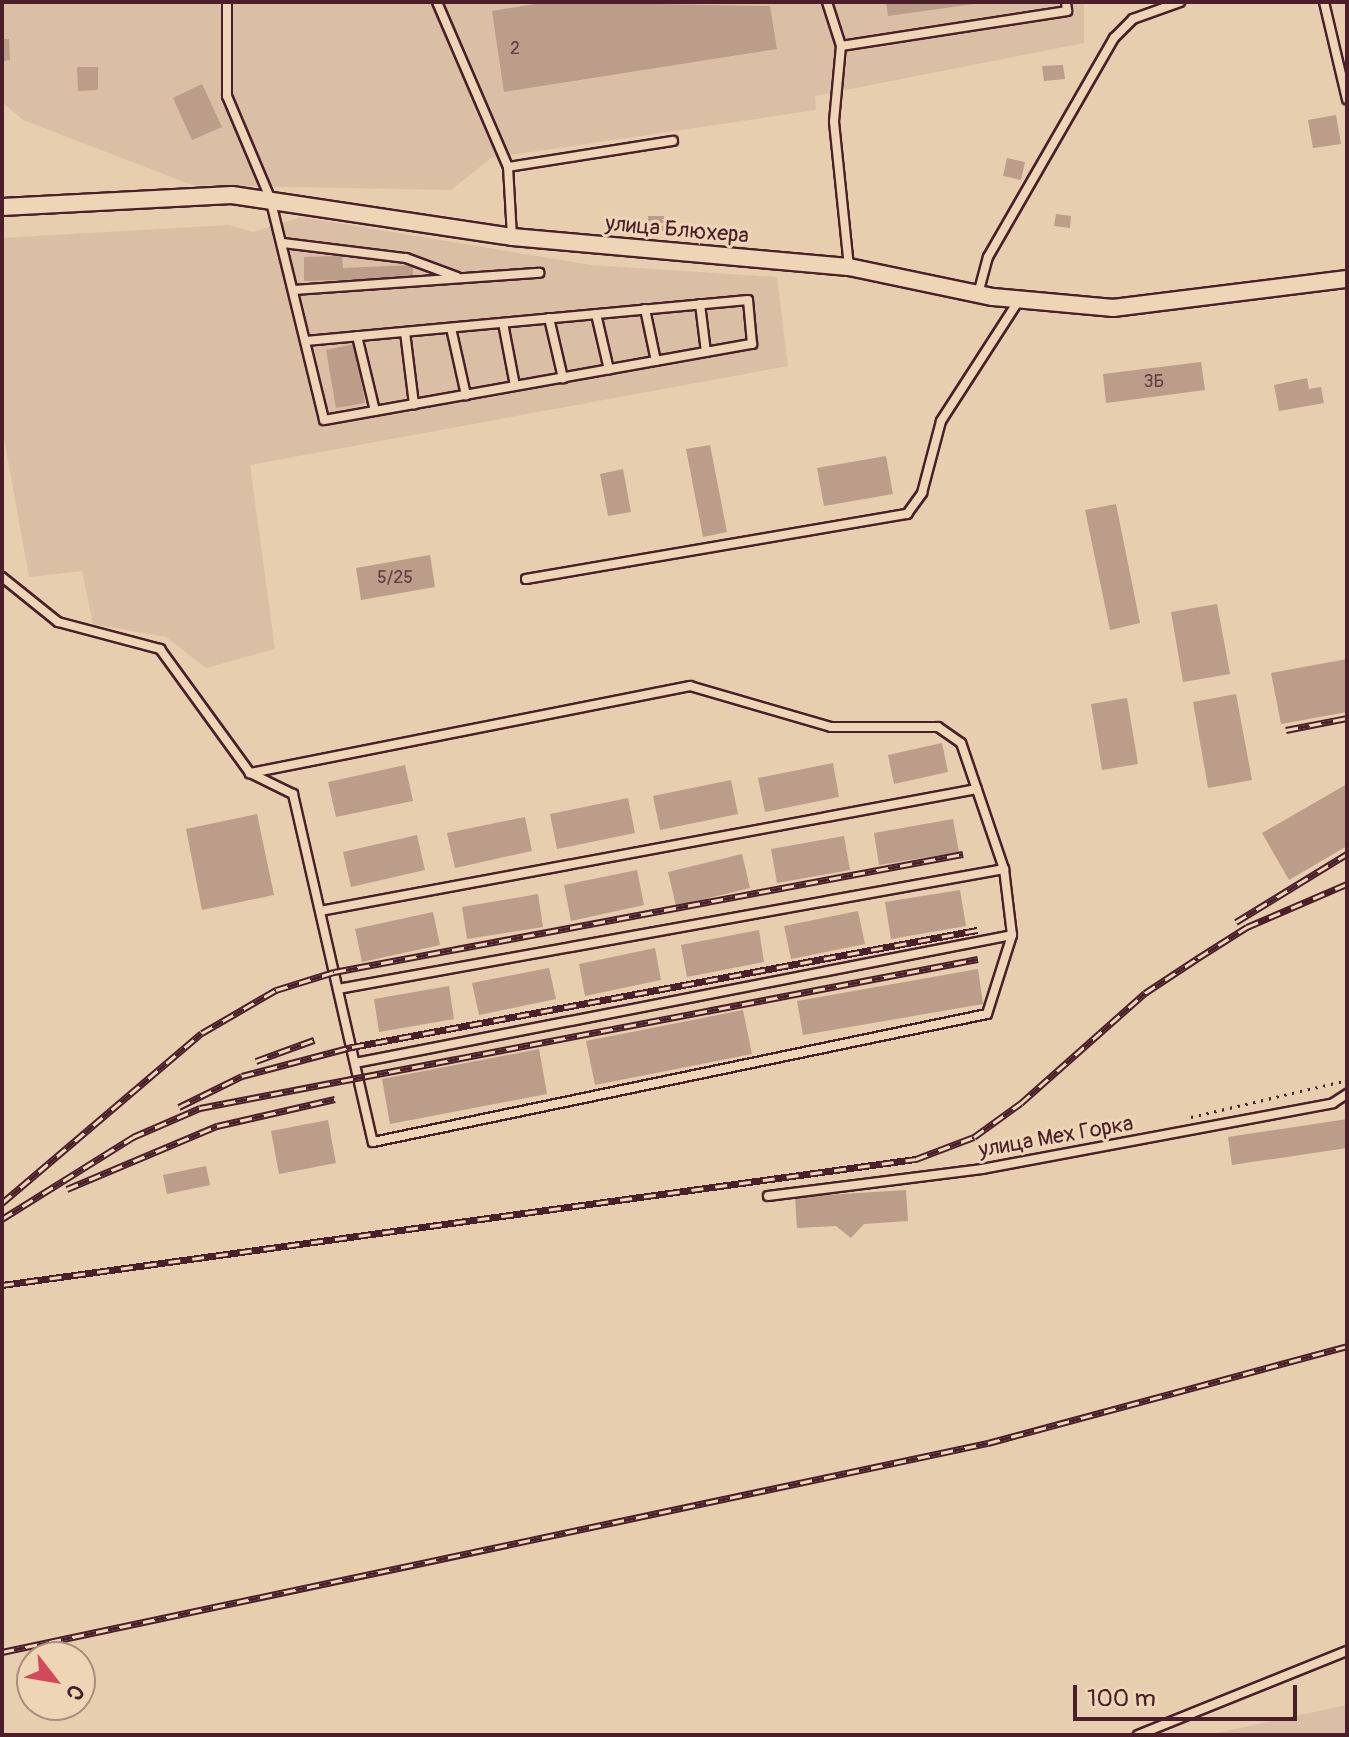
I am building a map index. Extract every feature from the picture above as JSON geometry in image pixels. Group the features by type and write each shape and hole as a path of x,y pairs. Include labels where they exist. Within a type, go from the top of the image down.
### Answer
{"street":[{"name":"улица Блюхера","path":"2,207 270,198 512,237 849,267 978,294 1113,308 1347,279"}],"lane":[{"path":"227,2 227,96 270,198 324,420 752,344 748,300 306,341"},
{"path":"437,2 508,167 512,237"},
{"path":"827,2 841,46 834,122 849,267"},
{"path":"841,46 1067,11 1066,2"},
{"path":"978,294 988,257 1114,38 1133,19 1180,2"},
{"path":"1324,2 1347,99"},
{"path":"508,167 673,141"},
{"path":"283,243 406,258 462,279"},
{"path":"294,290 539,273"},
{"path":"526,579 907,514 922,493 941,421 1019,300"},
{"path":"700,304 706,352"},
{"path":"645,309 656,361"},
{"path":"596,314 609,370"},
{"path":"549,318 563,378"},
{"path":"503,323 515,386"},
{"path":"451,328 466,395"},
{"path":"405,332 414,404"},
{"path":"357,336 375,411"},
{"path":"2,577 58,622 160,649 250,773 293,794 373,1142 987,1014 1012,935 1004,869 961,743 938,727 831,727 690,686 250,773"},
{"path":"320,911 977,789"},
{"path":"338,989 1004,869"},
{"path":"355,1063 1012,935"},
{"name":"улица Мех Горка","path":"768,1196 982,1169 1333,1103 1347,1094"},
{"path":"1138,1735 1347,1651"}],"shaded area":[{"path":"2,2 1084,2 1084,43 815,96 816,110 491,158 451,190 192,185 23,120 2,102"},
{"path":"301,217 591,265 777,277 788,366 250,465 275,649 206,668 166,637 93,624 82,571 29,577 2,427 2,238 228,225 253,232"},
{"path":"1347,1705 1347,1735 1208,1735 1276,1720"}],"building":[{"path":"547,2 770,6 777,49 504,92 492,11"},
{"path":"886,2 973,2 974,4 888,16"},
{"path":"2,39 9,39 10,60 2,61"},
{"path":"1063,65 1065,79 1044,81 1042,66"},
{"path":"77,67 98,67 98,90 78,91"},
{"path":"202,84 222,127 192,140 173,98"},
{"path":"1336,115 1341,144 1313,148 1308,120"},
{"path":"1007,158 1025,162 1021,180 1003,176"},
{"path":"1056,214 1071,216 1070,228 1054,226"},
{"path":"648,216 664,216 664,231 648,231"},
{"path":"342,256 343,268 413,265 413,278 304,281 304,257"},
{"path":"354,344 365,403 336,408 326,350"},
{"path":"1201,362 1205,390 1106,403 1103,374"},
{"path":"1307,378 1309,389 1321,387 1324,403 1279,411 1274,385"},
{"path":"710,445 727,532 703,537 686,449"},
{"path":"886,456 893,494 824,506 817,468"},
{"path":"623,469 631,512 608,516 600,474"},
{"path":"1116,504 1140,623 1110,630 1085,510"},
{"path":"430,555 435,587 361,600 356,568"},
{"path":"1217,604 1230,674 1183,682 1171,612"},
{"path":"1347,659 1347,712 1281,724 1271,673"},
{"path":"1236,694 1252,780 1208,788 1193,702"},
{"path":"1127,698 1138,764 1102,770 1091,704"},
{"path":"942,743 948,772 894,784 888,755"},
{"path":"833,763 839,797 765,812 758,778"},
{"path":"405,765 413,801 336,817 328,782"},
{"path":"731,780 738,814 660,830 653,796"},
{"path":"1347,784 1347,846 1289,880 1262,833"},
{"path":"628,798 635,833 557,849 550,814"},
{"path":"257,814 274,895 202,910 186,829"},
{"path":"525,817 532,851 455,868 447,833"},
{"path":"953,819 959,852 879,865 874,833"},
{"path":"417,835 425,870 351,887 343,852"},
{"path":"844,836 850,870 777,883 771,849"},
{"path":"742,854 750,888 676,906 668,872"},
{"path":"637,870 644,905 571,921 564,885"},
{"path":"960,890 966,926 891,939 885,902"},
{"path":"538,894 543,927 467,939 462,907"},
{"path":"858,911 865,944 791,959 784,926"},
{"path":"433,912 440,945 362,962 355,929"},
{"path":"759,930 764,962 687,977 681,945"},
{"path":"655,948 661,980 585,996 579,964"},
{"path":"549,968 556,999 479,1015 472,983"},
{"path":"978,969 983,1004 803,1035 797,1001"},
{"path":"449,986 454,1019 379,1032 374,999"},
{"path":"743,1010 752,1054 595,1085 586,1041"},
{"path":"539,1049 547,1094 390,1124 382,1079"},
{"path":"1347,1119 1347,1148 1232,1165 1228,1137"},
{"path":"328,1120 336,1163 279,1174 271,1131"},
{"path":"206,1166 210,1185 167,1194 163,1175"},
{"path":"906,1190 908,1221 864,1224 851,1238 836,1226 797,1228 795,1197"}],"railway":[{"path":"1286,730 1347,718"},
{"path":"2,1203 202,1033 276,990 334,972 963,854"},
{"path":"1236,922 1347,854"},
{"path":"2,1285 916,1159 974,1137 1021,1103 1145,993 1198,958 1247,927 1347,884"},
{"path":"179,1107 242,1076 352,1047 977,930"},
{"path":"2,1219 133,1137 200,1108 978,959"},
{"path":"256,1061 314,1040"},
{"path":"67,1189 217,1126 335,1099"},
{"path":"2,1652 988,1443 1347,1346"}]}
